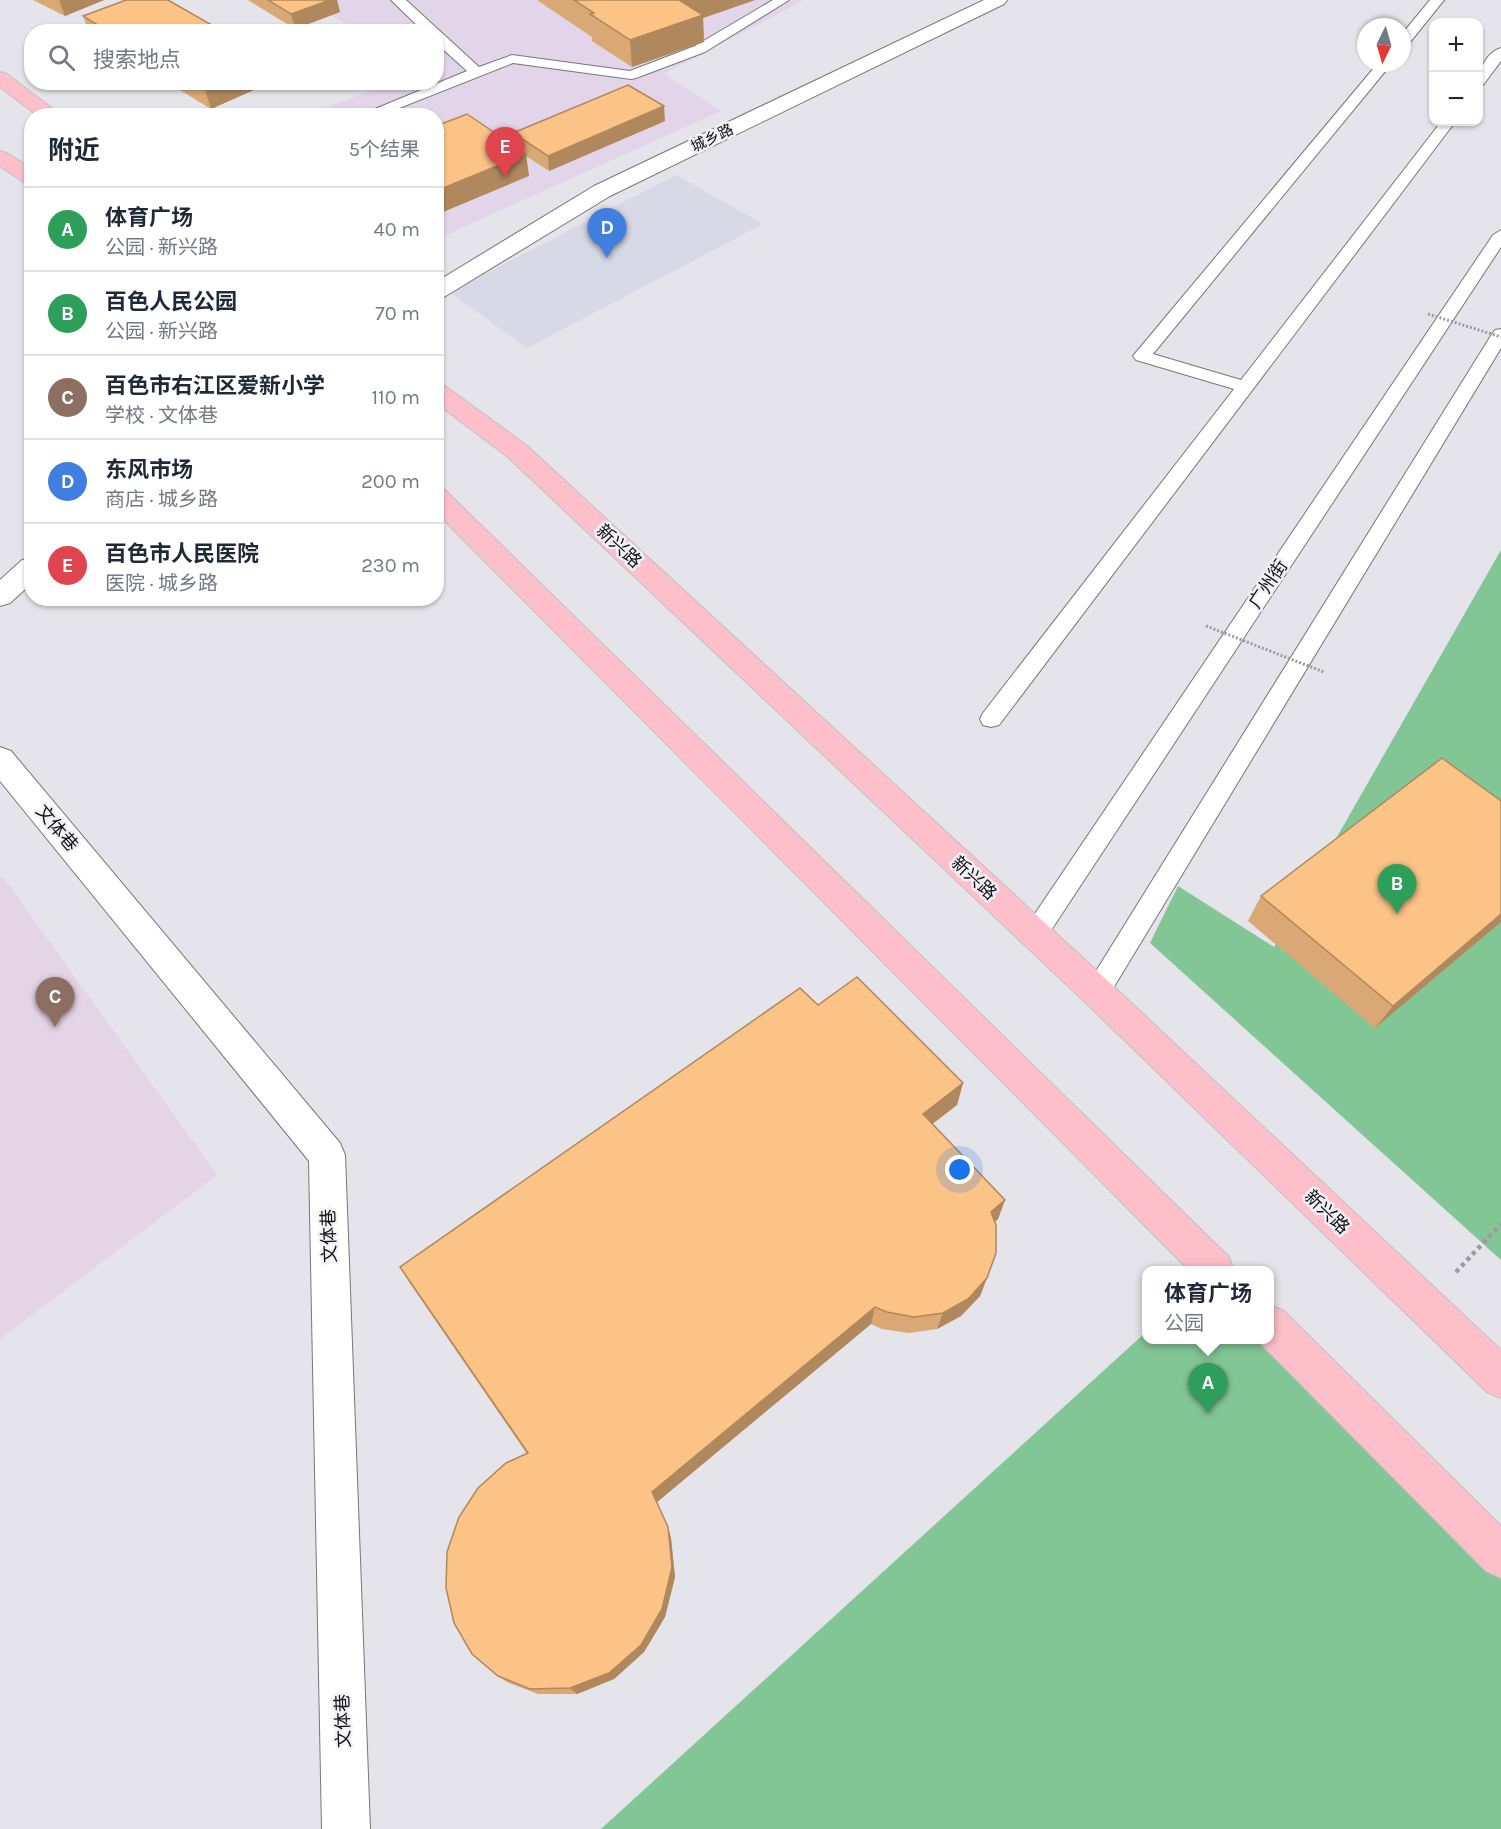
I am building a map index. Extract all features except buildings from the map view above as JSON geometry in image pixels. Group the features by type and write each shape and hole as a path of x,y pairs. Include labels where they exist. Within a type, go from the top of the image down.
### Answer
{"main road":[{"path":"0,78 41,108"},
{"path":"0,157 24,174"},
{"name":"新兴路","path":"444,397 517,451 1097,992 1501,1377"},
{"path":"444,504 1211,1266"},
{"path":"1274,1330 1501,1556"}],"street":[{"name":"城乡路","path":"444,287 602,191 998,0"},
{"path":"0,596 24,574"},
{"name":"文体巷","path":"0,759 327,1155 346,1829"}],"lane":[{"path":"398,0 424,24"},
{"path":"444,86 512,59 632,75 700,49 782,0"},
{"path":"1411,32 1437,0"},
{"path":"444,42 477,73"},
{"path":"1483,77 1501,52"},
{"path":"1245,387 1142,356 1378,72"},
{"path":"386,108 433,90"},
{"path":"991,719 1445,126"},
{"name":"广州街","path":"1035,934 1501,235"},
{"path":"1097,992 1501,336"}],"path":[{"path":"1428,314 1501,336"},
{"path":"1206,626 1324,672"},
{"path":"1424,1305 1501,1224"}],"shaded area":[{"path":"304,0 804,0 664,74 721,111 444,236 444,108 324,108 374,90 444,90 444,24 347,24"},
{"path":"676,175 763,224 527,348 450,292"},
{"path":"3,877 217,1175 0,1339 0,879"}],"green space":[{"path":"1501,550 1501,1260 1150,943 1178,886 1274,947"},
{"path":"1274,1329 1501,1556 1501,1829 601,1829 1142,1336 1142,1344 1274,1344"}],"place":[{"name":"百色市人民医院","path":"505,177"},
{"name":"东风市场","path":"607,258"},
{"name":"百色人民公园","path":"1397,914"},
{"name":"百色市右江区爱新小学","path":"55,1027"},
{"name":"体育广场","path":"1208,1413"}]}
